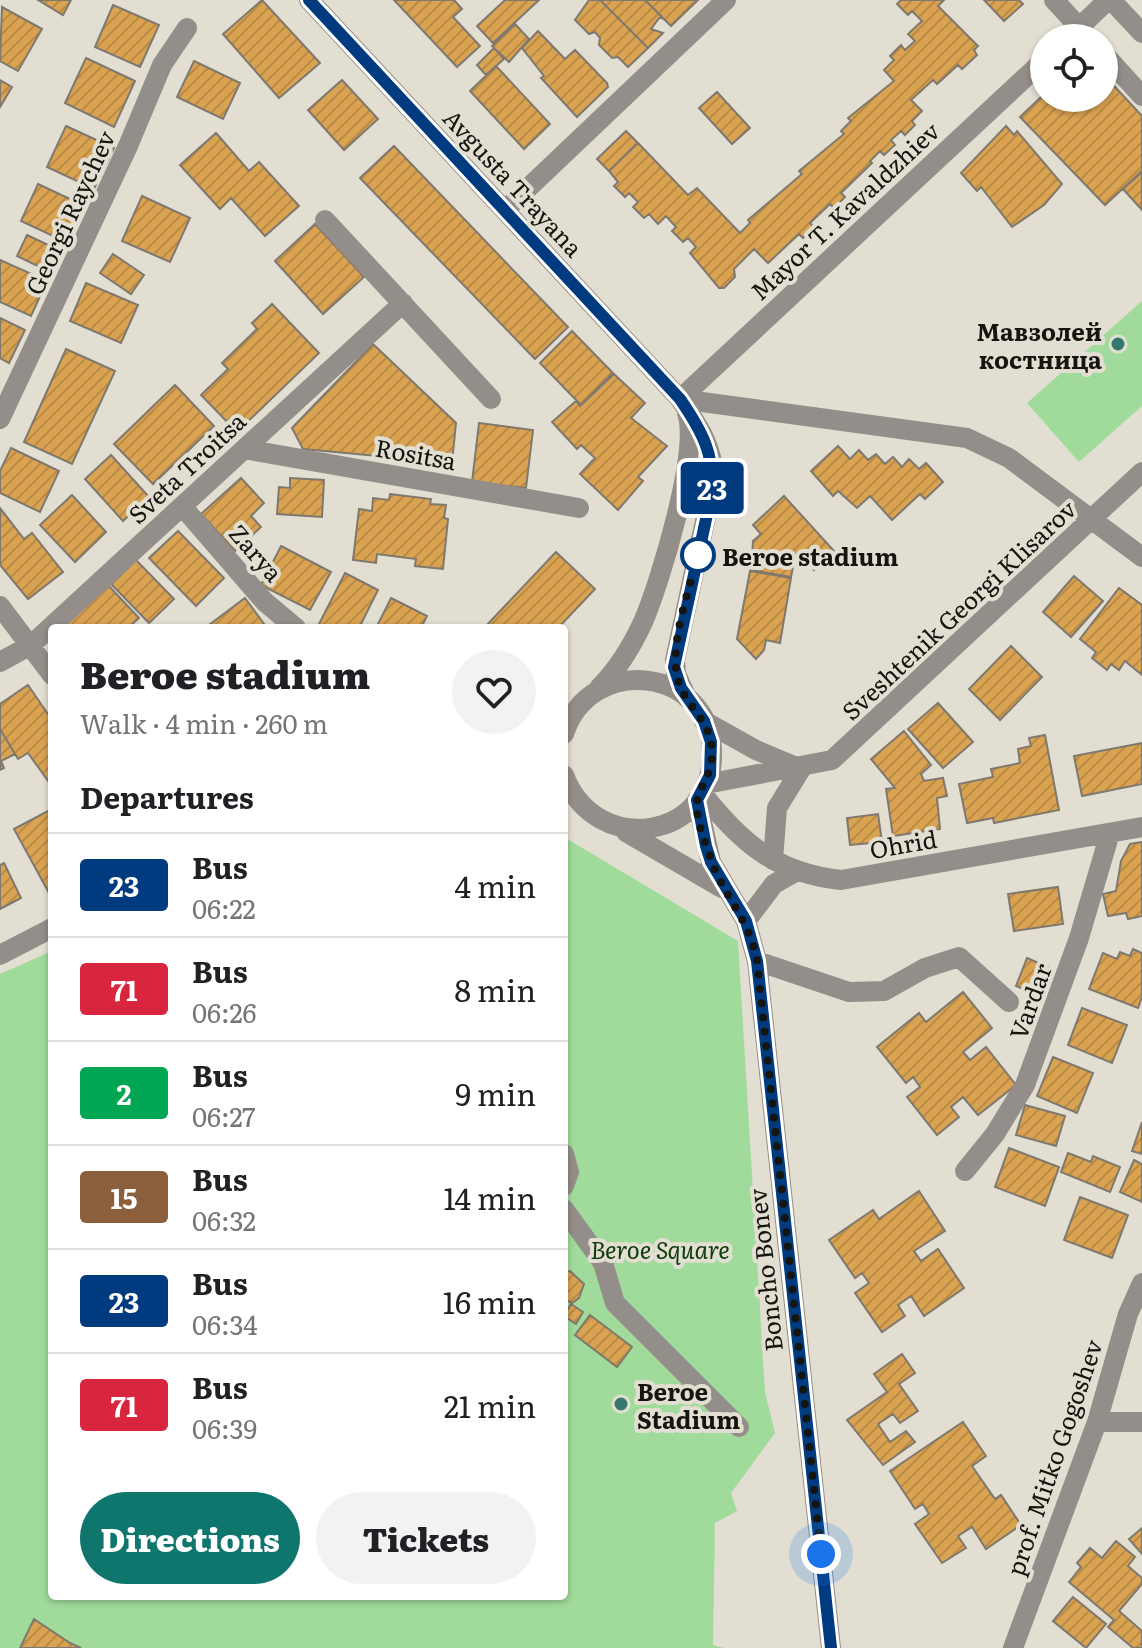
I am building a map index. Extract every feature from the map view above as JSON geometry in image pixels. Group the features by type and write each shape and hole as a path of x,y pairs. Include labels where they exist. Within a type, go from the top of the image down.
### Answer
{"street":[{"name":"Avgusta Trayana","path":"309,0 680,399 705,438 714,476 675,652 676,674 687,698"},
{"path":"505,210 726,0"},
{"path":"1054,0 1071,24"},
{"path":"1087,24 1110,0 1142,33"},
{"name":"Georgi Raychev","path":"0,419 128,146 162,65 187,28"},
{"path":"1118,69 1142,96"},
{"name":"Mayor T. Kavaldzhiev","path":"680,399 1030,73"},
{"path":"325,220 491,399"},
{"name":"Sveta Troitsa","path":"54,624 403,303"},
{"name":"Avgusta Trayana","path":"568,723 598,689 632,642 652,596 690,454 690,425 680,399"},
{"path":"680,399 967,438 1009,458 1142,557"},
{"name":"Rositsa","path":"244,449 579,508"},
{"name":"Sveshtenik Georgi Klisarov","path":"702,792 832,760 1142,472"},
{"name":"Zarya","path":"182,506 265,602 291,624"},
{"path":"0,606 48,669"},
{"name":"Sveta Troitsa","path":"0,662 31,645 48,629"},
{"path":"598,689 621,680 644,679 667,686 687,698 704,721 756,750 801,769 777,808 773,860"},
{"name":"Boncho Bonev","path":"704,721 712,752 702,792 711,862 746,921 757,961 831,1648"},
{"path":"568,782 582,807"},
{"path":"617,827 647,830 661,826 675,820 702,792"},
{"name":"Ohrid","path":"702,792 746,844 809,877 841,880 1142,827"},
{"name":"Boncho Bonev","path":"568,798 696,869 729,893"},
{"name":"Vardar","path":"965,1171 995,1134 1025,1085 1079,938 1110,833"},
{"path":"746,921 774,884 797,871"},
{"path":"0,955 48,930"},
{"path":"757,961 849,992 884,991 925,968 959,957 1009,1002"},
{"path":"568,1215 603,1263 615,1303 739,1427"},
{"name":"prof. Mitko Gogoshev","path":"1013,1648 1097,1422 1128,1314 1142,1283"},
{"path":"1097,1422 1142,1422"}],"green space":[{"name":"Мавзолей костница","path":"1142,301 1142,406 1079,462 1027,403"},
{"name":"Beroe Square","path":"568,839 738,941 765,1392 775,1433 731,1493 737,1511 715,1523 713,1645 724,1648 0,1648 0,974 48,953 48,1600 568,1600"}],"building":[{"path":"38,0 71,0 63,15"},
{"path":"262,0 320,63 279,98 223,34"},
{"path":"394,0 454,0 462,9 453,17 480,46 457,67"},
{"path":"505,0 539,0 493,43 477,26"},
{"path":"589,0 600,0 648,48 628,67 618,57 612,58 599,45 600,38 595,32 589,34 575,20"},
{"path":"600,0 645,0 665,20 660,17 651,29 663,33 648,48"},
{"path":"645,0 698,0 671,26"},
{"path":"901,0 944,0 938,6 978,46 974,50 977,55 962,69 958,65 937,84 933,80 911,100 922,111 912,121 915,125 905,135 901,131 891,140 895,145 884,155 880,151 870,161 872,163 841,193 845,197 834,208 830,204 810,223 814,227 803,238 799,234 768,263 754,249 734,269 735,277 724,288 719,288 690,253 696,247 688,238 683,242 672,231 676,227 666,216 658,224 649,214 644,218 633,207 638,202 629,193 625,197 614,186 618,182 609,171 638,143 688,195 697,188 740,233 750,223 748,220 802,174 799,171 844,134 841,131 851,121 848,118 894,81 884,70 894,60 890,56 901,45 905,50 915,41 908,34 922,21 912,11 908,15 897,4"},
{"path":"984,0 1019,0 1023,4 1004,21"},
{"path":"113,5 159,25 140,67 95,47"},
{"path":"2,7 42,29 18,71 0,61"},
{"path":"515,24 529,39 509,62 492,46"},
{"path":"538,31 565,59 575,50 607,83 608,87 577,117 541,78 544,76 522,48"},
{"path":"494,48 504,59 486,75 477,65"},
{"path":"86,58 135,81 114,127 65,103"},
{"path":"194,61 240,83 223,119 177,97"},
{"path":"496,66 550,124 524,149 470,91"},
{"path":"0,80 12,87 0,107"},
{"path":"342,80 378,119 344,150 308,110"},
{"path":"1118,90 1142,116 1142,171 1105,205 1020,117 1030,107 1030,112 1118,112"},
{"path":"717,92 750,128 732,144 699,108"},
{"path":"66,126 114,148 94,189 47,167"},
{"path":"1006,126 1014,135 1017,131 1062,184 1044,205 1012,227 981,187 977,191 961,173"},
{"path":"626,131 638,143 609,171 597,159"},
{"path":"216,133 249,171 259,162 299,206 265,236 231,198 220,209 180,165"},
{"path":"394,146 568,327 535,359 360,178"},
{"path":"1142,172 1142,210 1123,189"},
{"path":"38,184 85,206 68,243 21,221"},
{"path":"142,196 190,218 170,262 122,241"},
{"path":"315,224 364,277 323,314 275,261"},
{"path":"27,235 61,251 50,272 17,256"},
{"path":"113,254 144,275 131,294 100,273"},
{"path":"0,260 47,281 31,316 0,302"},
{"path":"86,283 138,305 121,343 70,321"},
{"path":"272,304 319,353 237,432 201,395 228,369 222,363 257,329 252,323"},
{"path":"0,318 25,330 9,363 0,358"},
{"path":"572,331 613,373 581,405 540,363"},
{"path":"373,344 456,423 452,463 303,449 292,428"},
{"path":"66,349 115,371 72,464 24,442"},
{"path":"614,374 645,403 631,418 667,446 638,477 643,481 618,510 580,474 595,458 581,445 577,449 552,422 576,401 580,406"},
{"path":"175,385 214,426 153,484 114,444"},
{"path":"479,423 533,430 526,488 472,482"},
{"path":"838,446 850,459 859,450 868,460 876,454 885,464 893,457 902,467 909,459 919,469 926,463 943,482 925,499 920,494 892,520 870,496 857,508 838,491 833,496 811,471"},
{"path":"11,448 59,471 40,512 0,493 0,471"},
{"path":"111,455 149,497 123,521 85,479"},
{"path":"241,478 264,503 251,516 261,527 235,551 201,514"},
{"path":"290,478 324,480 322,517 277,514 279,487 290,488"},
{"path":"390,494 431,499 430,504 446,505 444,518 448,519 443,569 415,566 416,559 377,554 376,563 353,560 359,509 372,511 373,498 389,500"},
{"path":"72,495 106,532 75,562 40,525"},
{"path":"784,496 834,551 814,570 798,552 791,559 794,562 791,577 751,570 753,541 761,534 753,525"},
{"path":"0,508 24,539 32,533 63,572 28,599 0,565"},
{"path":"178,531 224,578 196,606 149,558"},
{"path":"281,546 331,572 310,610 261,585"},
{"path":"556,552 595,589 562,624 488,624"},
{"path":"136,560 174,599 149,623 111,584"},
{"path":"750,571 791,578 780,643 766,640 764,650 756,659 737,639"},
{"path":"345,573 378,590 361,624 319,624"},
{"path":"1074,576 1103,601 1071,637 1043,612"},
{"path":"107,584 139,618 132,624 64,624"},
{"path":"1119,588 1142,605 1142,675 1125,661 1119,670 1111,664 1107,670 1092,658 1096,652 1080,639"},
{"path":"245,598 264,624 210,624"},
{"path":"391,598 427,616 423,624 378,624"},
{"path":"1011,646 1042,677 1000,720 969,689"},
{"path":"28,685 48,714 48,781 28,753 18,759 0,729 0,704"},
{"path":"938,703 973,742 943,768 908,729"},
{"path":"0,729 15,754 1,761 4,768 0,770"},
{"path":"904,731 931,765 921,774 924,781 943,778 947,796 937,798 940,829 893,836 886,789 895,788 871,759"},
{"path":"1045,735 1059,810 994,823 993,818 967,823 959,784 993,777 991,769 1020,763 1018,749 1031,746 1029,738"},
{"path":"1142,743 1142,784 1082,796 1074,756"},
{"path":"48,811 48,891 14,829"},
{"path":"878,814 882,842 850,845 847,818"},
{"path":"1142,842 1142,916 1128,919 1126,913 1108,916 1103,894 1116,891 1121,861 1130,844"},
{"path":"4,863 21,898 0,909 0,865"},
{"path":"1058,887 1063,924 1014,931 1008,894"},
{"path":"1133,949 1142,953 1142,997 1138,1008 1089,989 1103,953 1117,959 1120,952 1130,956"},
{"path":"1027,958 1050,968 1039,996 1016,986"},
{"path":"963,992 992,1028 963,1052 970,1060 986,1047 1016,1085 978,1115 963,1097 951,1107 959,1117 937,1135 907,1097 920,1087 913,1077 906,1083 877,1047 919,1013 926,1022"},
{"path":"1082,1008 1127,1025 1112,1063 1068,1045"},
{"path":"1053,1057 1093,1073 1077,1113 1037,1096"},
{"path":"1025,1105 1065,1116 1056,1146 1016,1135"},
{"path":"1142,1122 1142,1154 1132,1151"},
{"path":"1009,1148 1059,1167 1045,1206 995,1187"},
{"path":"1068,1153 1091,1162 1093,1156 1120,1167 1110,1192 1061,1172"},
{"path":"1134,1160 1142,1164 1142,1202 1120,1192"},
{"path":"919,1191 945,1231 914,1251 921,1261 938,1249 964,1288 924,1316 911,1296 898,1305 905,1316 882,1332 855,1293 869,1283 862,1273 855,1278 829,1240 873,1210 879,1219"},
{"path":"1080,1197 1128,1215 1112,1258 1064,1240"},
{"path":"568,1271 584,1284 579,1298 572,1303 568,1301"},
{"path":"571,1304 583,1312 576,1324 568,1319"},
{"path":"590,1315 632,1347 617,1367 575,1335"},
{"path":"902,1354 915,1373 899,1384 918,1411 900,1423 893,1414 878,1424 890,1442 906,1431 915,1442 883,1465 847,1420 887,1392 874,1374"},
{"path":"963,1422 986,1456 972,1466 995,1499 1001,1495 1021,1525 986,1549 972,1527 958,1536 966,1548 942,1563 915,1524 929,1514 923,1504 915,1509 890,1471"},
{"path":"1142,1528 1142,1554 1129,1539"},
{"path":"1116,1541 1135,1557 1128,1566 1142,1578 1142,1584 1119,1611 1142,1631 1142,1648 1133,1648 1108,1627 1114,1620 1069,1582 1081,1567 1077,1563 1090,1548 1102,1558"},
{"path":"1073,1597 1106,1624 1086,1648 1053,1621"},
{"path":"34,1619 70,1643 81,1648 20,1648"}],"bus line":[{"name":"23","path":"309,0 680,399 703,432 708,446 714,476 711,496 674,667 684,694 704,721 711,742 710,775 697,800 706,846 711,862 746,921 757,961 831,1648"}],"place":[{"name":"Мавзолей костница","path":"1118,344"},
{"name":"Beroe stadium","path":"698,555"},
{"name":"Beroe Stadium","path":"621,1404"}],"route":[{"path":"698,555 674,667 684,694 704,721 711,742 710,775 697,800 706,846 711,862 746,921 757,961 821,1554"}]}
